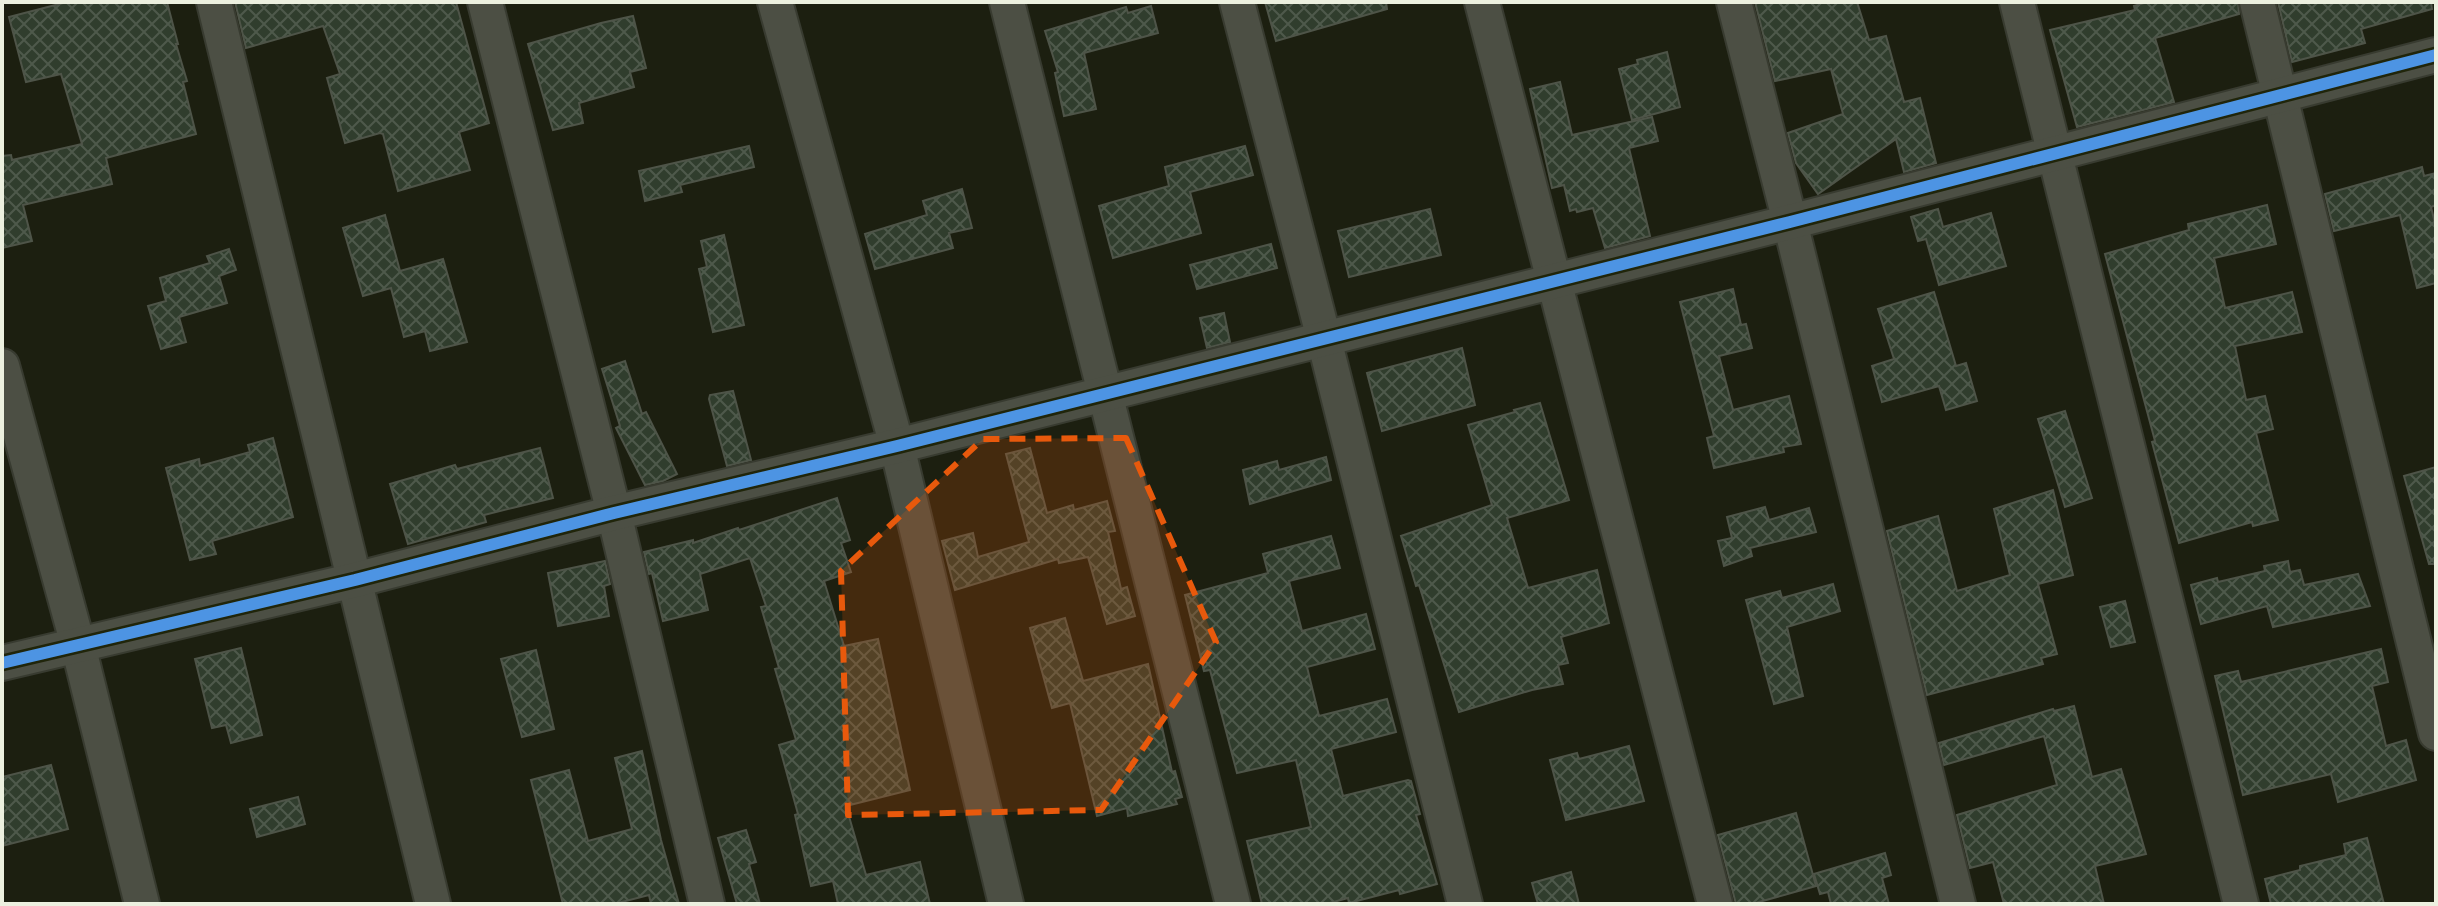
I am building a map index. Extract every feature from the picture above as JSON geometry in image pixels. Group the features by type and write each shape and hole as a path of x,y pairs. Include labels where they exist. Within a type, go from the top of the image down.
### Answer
{"street":[{"path":"214,2 433,904"},
{"path":"485,2 614,513 707,904"},
{"path":"775,2 897,446 1006,904"},
{"path":"1007,2 1233,904"},
{"path":"1237,2 1324,339 1461,903"},
{"path":"1482,2 1715,904"},
{"path":"1734,2 1958,904"},
{"path":"2017,2 2241,904"},
{"path":"2257,2 2436,733"},
{"path":"2,663 355,580 614,513 1106,394 2436,55"},
{"path":"2,366 78,645 142,904"}],"highlighted area":[{"path":"1126,438 1216,642 1101,810 848,815 841,571 983,439"}],"building":[{"path":"67,2 167,2 187,81 183,82 196,134 106,158 112,184 23,205 32,241 2,248 2,156 11,155 12,160 82,144 61,74 26,82 9,17"},
{"path":"235,2 456,2 489,123 459,132 470,170 398,191 383,134 345,143 327,78 340,74 323,26 246,48"},
{"path":"1265,2 1386,2 1387,9 1276,41"},
{"path":"1755,2 1857,2 1869,40 1886,36 1904,102 1920,98 1936,163 1904,172 1896,139 1818,194 1796,163 1788,133 1843,114 1831,69 1775,81"},
{"path":"2147,2 2238,2 2239,14 2155,38 2174,102 2077,127 2050,30 2135,10 2134,6"},
{"path":"2278,2 2431,2 2432,9 2361,29 2365,43 2292,62"},
{"path":"1151,6 1158,33 1084,53 1096,109 1064,116 1055,73 1058,72 1045,31 1126,7 1128,13"},
{"path":"633,16 646,68 630,72 634,87 579,103 583,123 553,130 528,44"},
{"path":"1667,52 1680,107 1632,120 1619,69 1638,64 1637,60"},
{"path":"1560,82 1572,135 1652,117 1658,141 1629,148 1650,236 1605,248 1593,208 1570,211 1564,185 1552,188 1530,89"},
{"path":"749,146 754,167 680,185 682,192 645,201 639,171"},
{"path":"1245,146 1253,175 1190,192 1201,233 1113,258 1099,206 1169,186 1165,167"},
{"path":"2422,167 2424,176 2436,173 2436,205 2431,207 2436,227 2436,283 2417,288 2400,215 2334,231 2325,194"},
{"path":"962,189 972,228 949,233 953,248 875,269 865,234 927,215 923,201"},
{"path":"2267,205 2276,244 2214,258 2225,308 2292,292 2302,332 2235,346 2246,400 2265,396 2273,429 2256,433 2278,520 2253,526 2252,522 2179,543 2105,254 2189,230 2188,224"},
{"path":"1430,209 1441,255 1349,277 1338,231"},
{"path":"1938,209 1943,227 1991,213 2006,266 1939,285 1926,239 1918,241 1911,217"},
{"path":"385,215 400,271 443,259 467,342 430,351 425,331 404,337 391,288 363,296 343,228"},
{"path":"724,235 744,325 713,332 699,269 707,267 701,241"},
{"path":"1271,244 1277,268 1197,289 1190,265"},
{"path":"229,249 236,270 219,276 227,303 179,317 186,342 161,349 148,306 166,301 160,278 210,263 207,256"},
{"path":"1733,289 1741,325 1746,324 1752,348 1719,356 1733,410 1789,396 1801,444 1783,447 1784,452 1714,468 1707,438 1714,436 1680,302"},
{"path":"1934,292 1956,366 1966,363 1977,401 1946,410 1939,386 1882,402 1872,366 1894,359 1878,309"},
{"path":"1224,313 1230,342 1207,348 1200,318"},
{"path":"1462,348 1475,405 1382,431 1367,373"},
{"path":"625,361 642,414 646,412 677,474 663,481 645,485 616,428 620,426 602,369"},
{"path":"733,391 751,460 727,466 709,399 710,395"},
{"path":"1540,403 1569,500 1507,518 1528,588 1597,570 1609,623 1561,637 1568,663 1558,665 1563,684 1459,712 1401,536 1492,505 1468,425"},
{"path":"2065,411 2092,498 2065,507 2038,419"},
{"path":"273,438 293,517 212,541 216,554 190,560 166,468 199,459 200,466 250,452 248,445"},
{"path":"540,448 553,498 484,515 486,522 408,544 390,484 455,465 457,469"},
{"path":"1030,448 1047,513 1073,505 1074,510 1107,501 1115,531 1108,532 1121,589 1127,587 1135,616 1107,624 1088,557 1059,563 1058,559 955,590 942,541 973,533 978,557 1029,542 1006,454"},
{"path":"1326,457 1331,480 1250,504 1243,470 1277,461 1279,470"},
{"path":"2436,467 2436,564 2429,564 2404,476"},
{"path":"2053,490 2073,575 2038,584 2057,654 2041,658 2043,664 1927,695 1887,531 1938,516 1957,591 2010,575 1994,509"},
{"path":"837,498 850,540 841,543 851,572 824,581 844,646 878,639 910,790 846,806 866,875 920,862 930,904 838,904 833,881 811,886 795,815 798,814 779,745 796,740 761,607 766,606 750,558 700,574 708,610 663,621 652,573 649,574 644,552 693,540 693,543"},
{"path":"1765,507 1769,520 1809,508 1816,532 1750,548 1752,556 1724,566 1718,541 1732,538 1727,517"},
{"path":"1331,536 1340,568 1289,581 1302,631 1366,614 1375,649 1307,667 1319,716 1387,699 1396,732 1331,749 1343,796 1411,781 1420,814 1416,815 1437,884 1349,903 1348,898 1326,904 1262,904 1247,841 1311,827 1296,760 1237,773 1210,670 1204,671 1185,595 1268,573 1263,554"},
{"path":"605,561 610,584 604,586 609,616 558,626 548,573"},
{"path":"2288,561 2290,572 2300,570 2304,585 2358,574 2370,606 2273,627 2267,606 2201,624 2191,585 2265,571 2264,566"},
{"path":"1833,584 1840,611 1787,627 1803,696 1774,704 1746,600 1780,591 1782,598"},
{"path":"2125,601 2135,642 2111,647 2100,607"},
{"path":"1065,618 1083,681 1148,664 1172,772 1175,771 1182,797 1175,799 1177,804 1128,816 1127,808 1097,816 1070,703 1052,708 1030,628"},
{"path":"241,648 262,735 231,743 226,725 212,728 195,659"},
{"path":"2381,649 2388,682 2372,686 2386,746 2406,740 2416,780 2338,802 2331,774 2243,795 2215,676 2238,671 2241,682"},
{"path":"536,650 554,729 522,737 501,659"},
{"path":"2074,706 2092,777 2121,769 2146,854 2095,866 2104,904 2004,904 1993,862 1970,868 1957,815 2057,785 2044,736 1944,765 1939,743 2053,709"},
{"path":"1629,746 1644,801 1566,820 1550,760 1577,753 1579,759"},
{"path":"642,751 661,840 679,904 651,904 649,895 614,904 563,904 531,780 569,770 588,841 632,829 615,758"},
{"path":"51,765 68,829 2,846 2,777"},
{"path":"298,797 305,824 257,837 250,809"},
{"path":"1796,813 1816,886 1752,904 1736,904 1718,835"},
{"path":"746,830 756,862 749,864 760,904 737,904 718,838"},
{"path":"2367,838 2384,904 2271,904 2265,879 2300,870 2300,866 2346,855 2344,844"},
{"path":"1885,853 1891,875 1882,878 1889,904 1831,904 1828,892 1820,894 1814,874"},
{"path":"1571,872 1579,904 1538,904 1532,883"}],"cycle path":[{"path":"2,663 355,580 614,513 897,446 1790,222 2436,55"}]}
